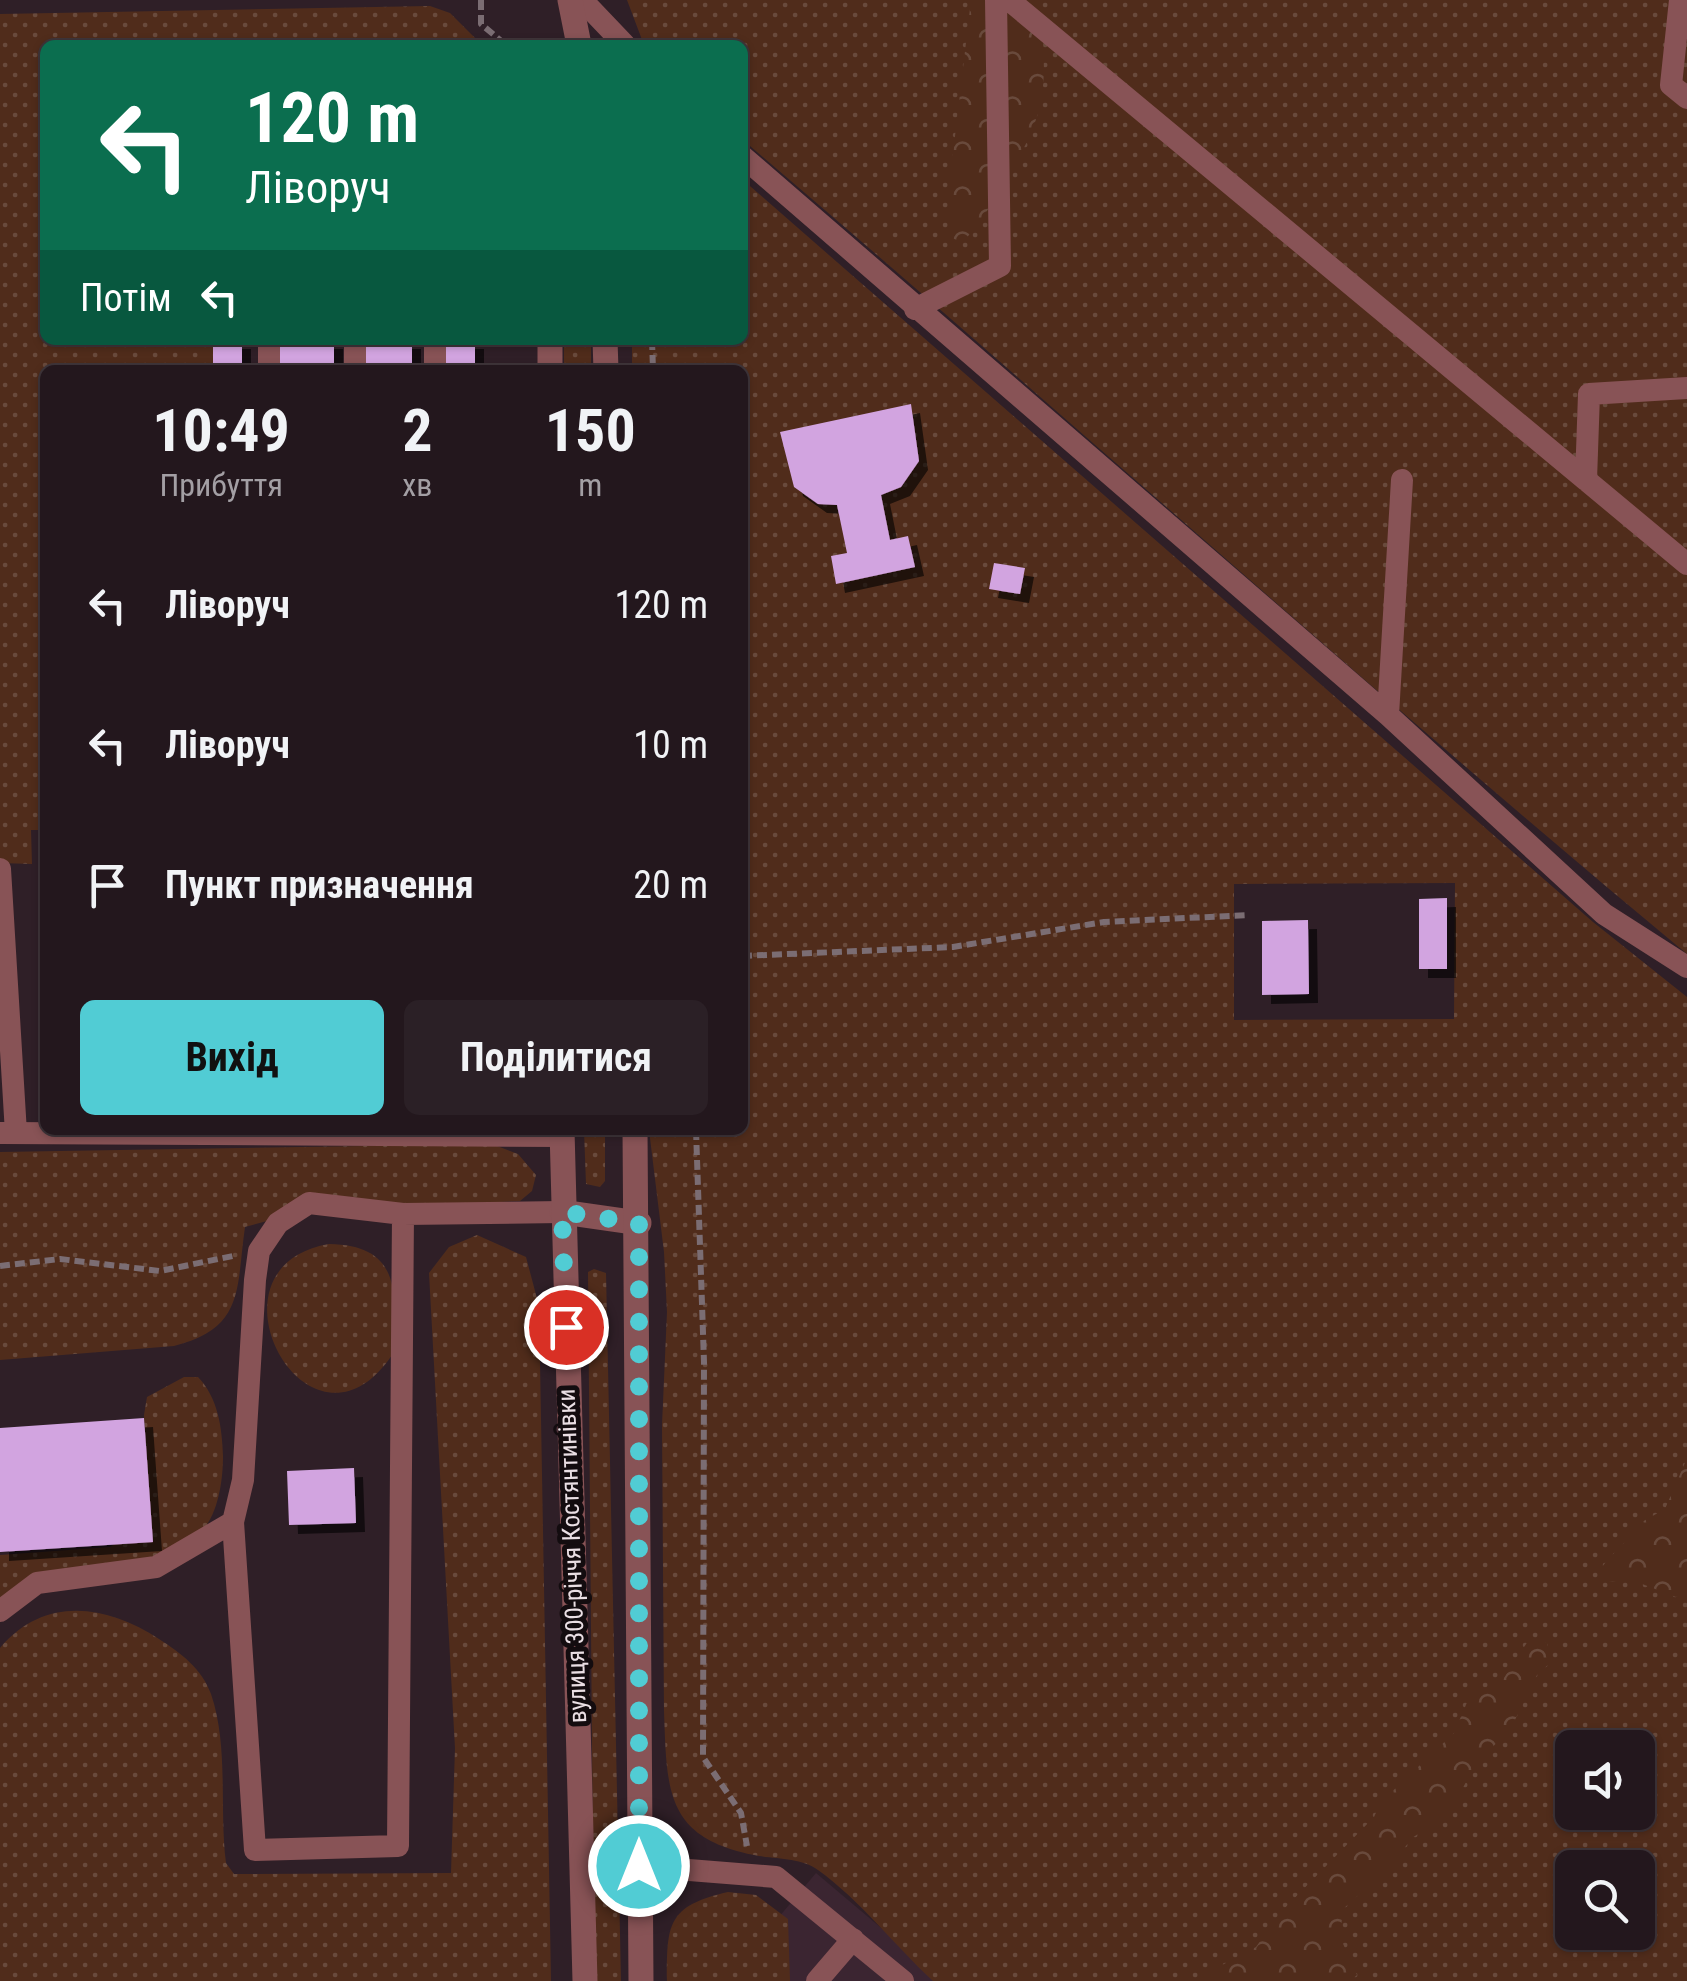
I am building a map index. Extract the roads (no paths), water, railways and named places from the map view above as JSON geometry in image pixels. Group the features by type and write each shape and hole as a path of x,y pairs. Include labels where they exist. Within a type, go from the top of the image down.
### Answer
{"street":[{"path":"562,40 568,0"},
{"path":"568,0 578,40"},
{"name":"вулиця 300-річчя Костянтинівки","path":"562,1135 585,1981"},
{"path":"635,1135 639,1223 641,1981"},
{"path":"562,1212 639,1223"}],"lane":[{"path":"582,0 620,40"},
{"path":"914,309 1000,266 996,0"},
{"path":"1009,0 1687,564"},
{"path":"1680,0 1671,85 1687,98"},
{"path":"748,161 914,309 1388,715 1604,914 1687,967"},
{"path":"1586,480 1589,394 1687,388"},
{"path":"1388,715 1402,480"},
{"path":"0,868 8,1133 40,1133"},
{"path":"403,1214 398,1846 256,1850 233,1522 243,1480 259,1251 278,1224 309,1204 403,1214 562,1212"},
{"path":"0,1611 37,1583 156,1567 233,1522"},
{"path":"639,1866 751,1872 784,1881 902,1981"},
{"path":"817,1981 853,1939"}]}
